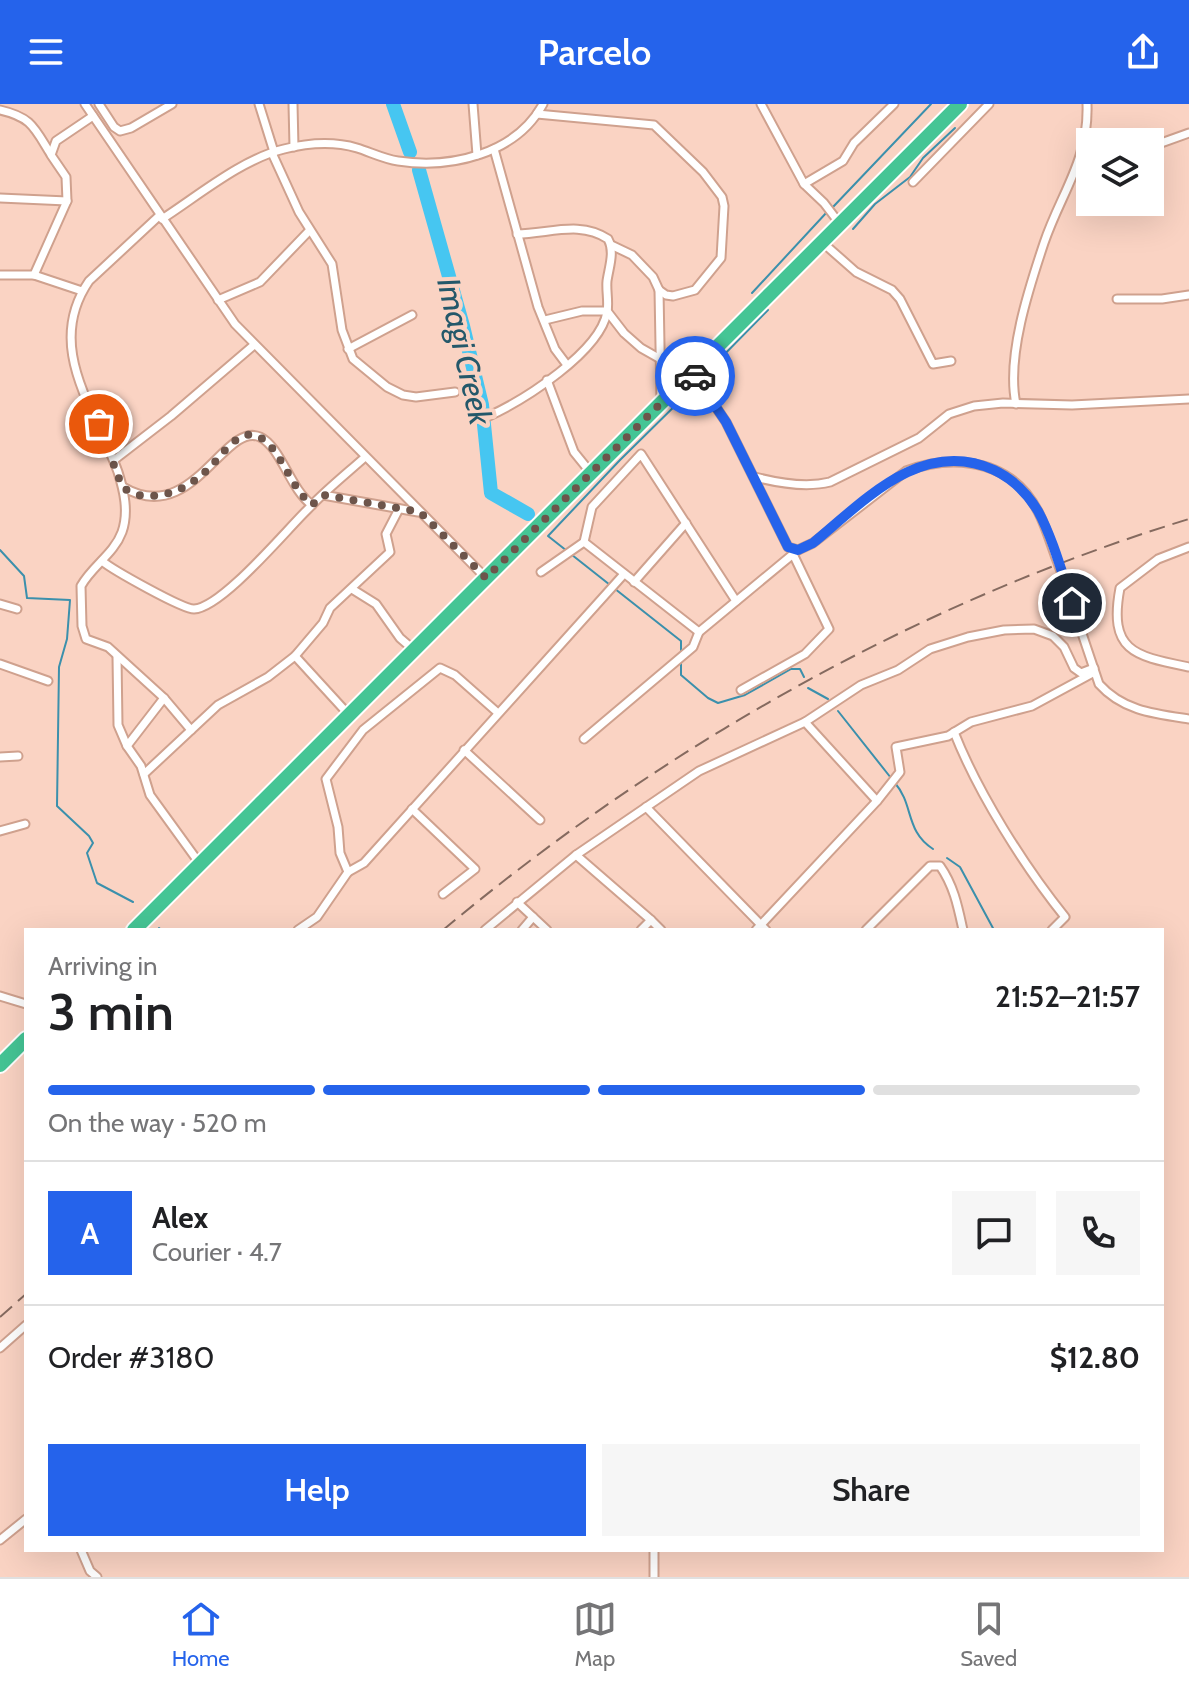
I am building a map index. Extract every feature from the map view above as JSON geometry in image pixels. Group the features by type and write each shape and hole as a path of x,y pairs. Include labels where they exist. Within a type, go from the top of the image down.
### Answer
{"highway":[{"path":"136,928 960,104"},
{"path":"0,1065 24,1041"}],"street":[{"path":"86,104 235,324 364,458 486,578"},
{"path":"99,104 120,131 131,128 172,104"},
{"path":"259,104 273,152 309,231 332,264 348,349 353,359 369,374 403,395 416,397 455,392"},
{"path":"293,104 294,147"},
{"path":"473,104 477,155"},
{"path":"191,730 164,698 108,647 89,642 83,634 81,586 122,533 125,508 123,487 114,460 71,359 72,327 82,291 107,262 161,217 255,159 294,147 325,143 343,144 402,161 443,162 494,149 519,133 543,104"},
{"path":"761,104 804,184 840,224"},
{"path":"804,184 843,161 854,143 894,104"},
{"path":"913,182 989,104"},
{"path":"1086,128 1087,104"},
{"path":"0,110 30,121 66,177 67,201 34,275"},
{"path":"537,114 654,125 703,172 720,193 724,206 721,258 695,290 673,296 659,290"},
{"path":"51,155 56,141 93,116"},
{"path":"1164,142 1189,133"},
{"path":"494,149 538,307 555,349 567,365"},
{"path":"1016,404 1012,386 1014,364 1028,295 1045,242 1076,173"},
{"path":"0,198 67,201"},
{"path":"517,234 567,228 599,233 611,245 622,248 644,266 659,290 661,403"},
{"path":"218,300 260,282 309,231"},
{"path":"822,242 856,272 892,290 900,299 933,364 951,361"},
{"path":"489,416 507,408 547,380 590,344 607,311 606,286 611,245"},
{"path":"0,275 34,275 82,291"},
{"path":"1117,299 1189,295"},
{"path":"545,320 582,311 607,311"},
{"path":"607,311 631,341 661,359 692,372 726,422 788,547 795,552 829,629 805,654 741,690"},
{"path":"348,349 412,315"},
{"path":"114,460 254,345"},
{"path":"547,380 574,452 591,473"},
{"path":"755,477 778,482 825,484 919,438 949,414 974,406 1189,399"},
{"path":"123,487 143,497 171,494 205,472 240,437 255,435 271,447 300,494 312,505"},
{"path":"541,572 584,542 592,507 641,454 736,601"},
{"path":"102,561 182,607 202,608 223,594 364,458"},
{"path":"584,739 693,647 699,632 795,552 813,543 906,471 931,463 956,461 985,466 1001,474 1024,491 1040,514 1099,684 1110,696 1146,713 1189,719"},
{"path":"323,495 420,512"},
{"path":"144,774 218,705 268,677 295,656 323,623 330,608 390,552 387,529 399,509"},
{"path":"634,582 686,523"},
{"path":"584,542 699,632"},
{"path":"1189,547 1158,559 1120,588 1116,608 1123,640 1136,652 1156,661 1189,667"},
{"path":"301,928 317,917 348,872 364,863 624,574"},
{"path":"352,589 380,608 400,638 414,650"},
{"path":"0,604 17,609"},
{"path":"487,928 576,855 699,771 805,722 861,685 898,670 930,649 1004,630 1034,629 1053,636 1064,647 1074,668 1081,673 1095,670"},
{"path":"295,656 363,730"},
{"path":"117,657 118,725 127,746 136,755 150,795 200,864"},
{"path":"0,664 48,681"},
{"path":"348,872 340,853 338,827 326,779 363,730 440,668 455,675 498,713"},
{"path":"646,807 761,928 900,772 896,747 948,736 971,722 1032,706 1095,670"},
{"path":"127,746 164,698"},
{"path":"805,722 877,801"},
{"path":"954,732 965,761 1036,882 1065,917 1054,928"},
{"path":"464,750 540,820"},
{"path":"0,757 18,756"},
{"path":"412,809 475,869 443,894"},
{"path":"0,831 25,824"},
{"path":"576,855 659,928"},
{"path":"868,928 930,866 940,866 957,901 963,928"},
{"path":"517,902 545,928"},
{"path":"524,928 533,917"},
{"path":"643,928 651,920"},
{"path":"0,996 24,1003"},
{"path":"0,1348 24,1327"},
{"path":"0,1540 24,1521"},
{"path":"82,1552 90,1571 97,1577"},
{"path":"654,1552 654,1577"}],"waterway":[{"name":"Imagi Creek","path":"393,104 410,152"},
{"path":"832,208 931,104"},
{"path":"853,229 875,204 910,177 923,158 955,128"},
{"name":"Imagi Creek","path":"419,170 482,405 491,493 528,514"},
{"path":"752,293 827,212"},
{"path":"708,371 768,310"},
{"path":"681,653 681,641 548,536 695,386"},
{"path":"0,550 24,576 27,598 70,600 67,639 59,667 57,806 93,843 87,853 97,883 133,902"},
{"name":"Imagi Creek","path":"681,659 681,675 718,703 745,695 791,669 800,669 804,677"},
{"name":"Imagi Creek","path":"808,688 828,699"},
{"name":"Imagi Creek","path":"838,711 891,778"},
{"name":"Imagi Creek","path":"895,783 918,834 933,849"},
{"name":"Imagi Creek","path":"947,858 960,867 993,928"}],"railway":[{"path":"446,928 613,800 795,687 890,638 988,593 1087,553 1189,519"},
{"path":"0,1317 24,1296"}],"way so far":[{"path":"99,424 123,487 137,495 171,494 181,489 205,472 240,437 255,435 271,447 300,494 312,505 323,495 420,512 486,578 692,372 695,376"}],"route":[{"path":"695,376 726,422 788,547 798,550 813,543 889,481 906,471 940,461 971,462 1001,474 1024,491 1033,503 1040,514 1072,603"}]}
